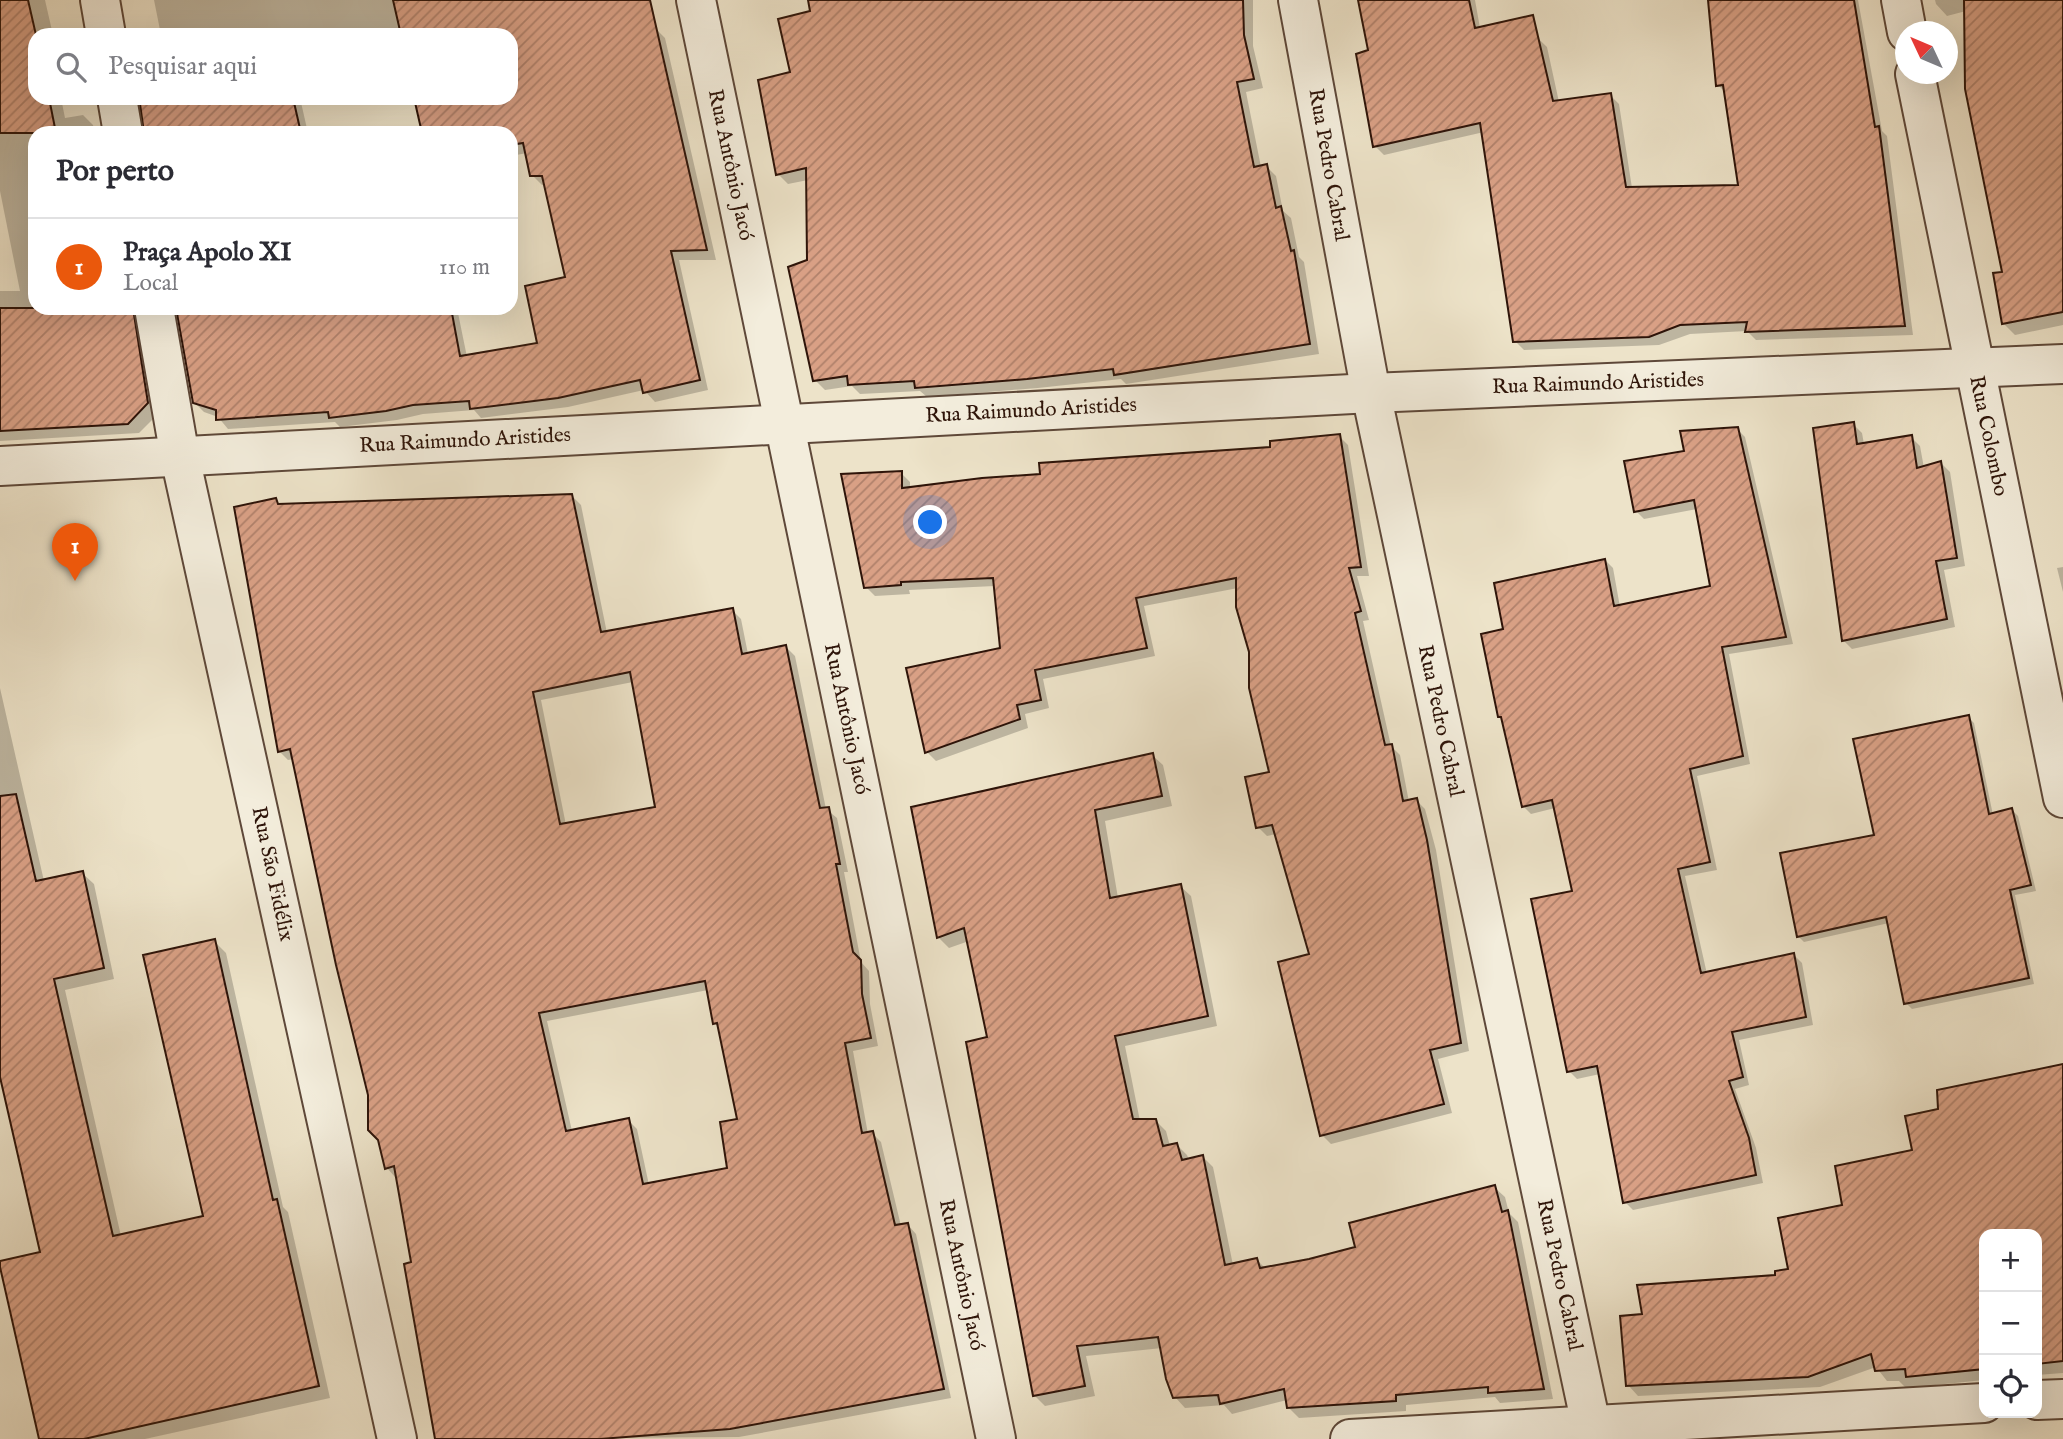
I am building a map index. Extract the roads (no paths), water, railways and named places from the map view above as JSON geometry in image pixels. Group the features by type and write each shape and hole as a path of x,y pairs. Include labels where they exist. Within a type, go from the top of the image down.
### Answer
{"street":[{"path":"100,0 105,28"},
{"name":"Rua Antônio Jacó","path":"696,0 996,1439"},
{"name":"Rua Pedro Cabral","path":"1298,0 1371,393 1592,1432"},
{"path":"1900,0 1905,21"},
{"name":"Rua Colombo","path":"1917,84 2063,798"},
{"path":"118,105 122,126"},
{"name":"Rua São Fidélix","path":"155,315 180,457 397,1439"},
{"name":"Rua Raimundo Aristides","path":"0,466 1371,393 2063,364"},
{"path":"2042,1400 2063,1399"},
{"path":"1350,1439 1592,1432 1979,1403"}],"place":[{"name":"Praça Apolo XI","path":"75,581"}]}
